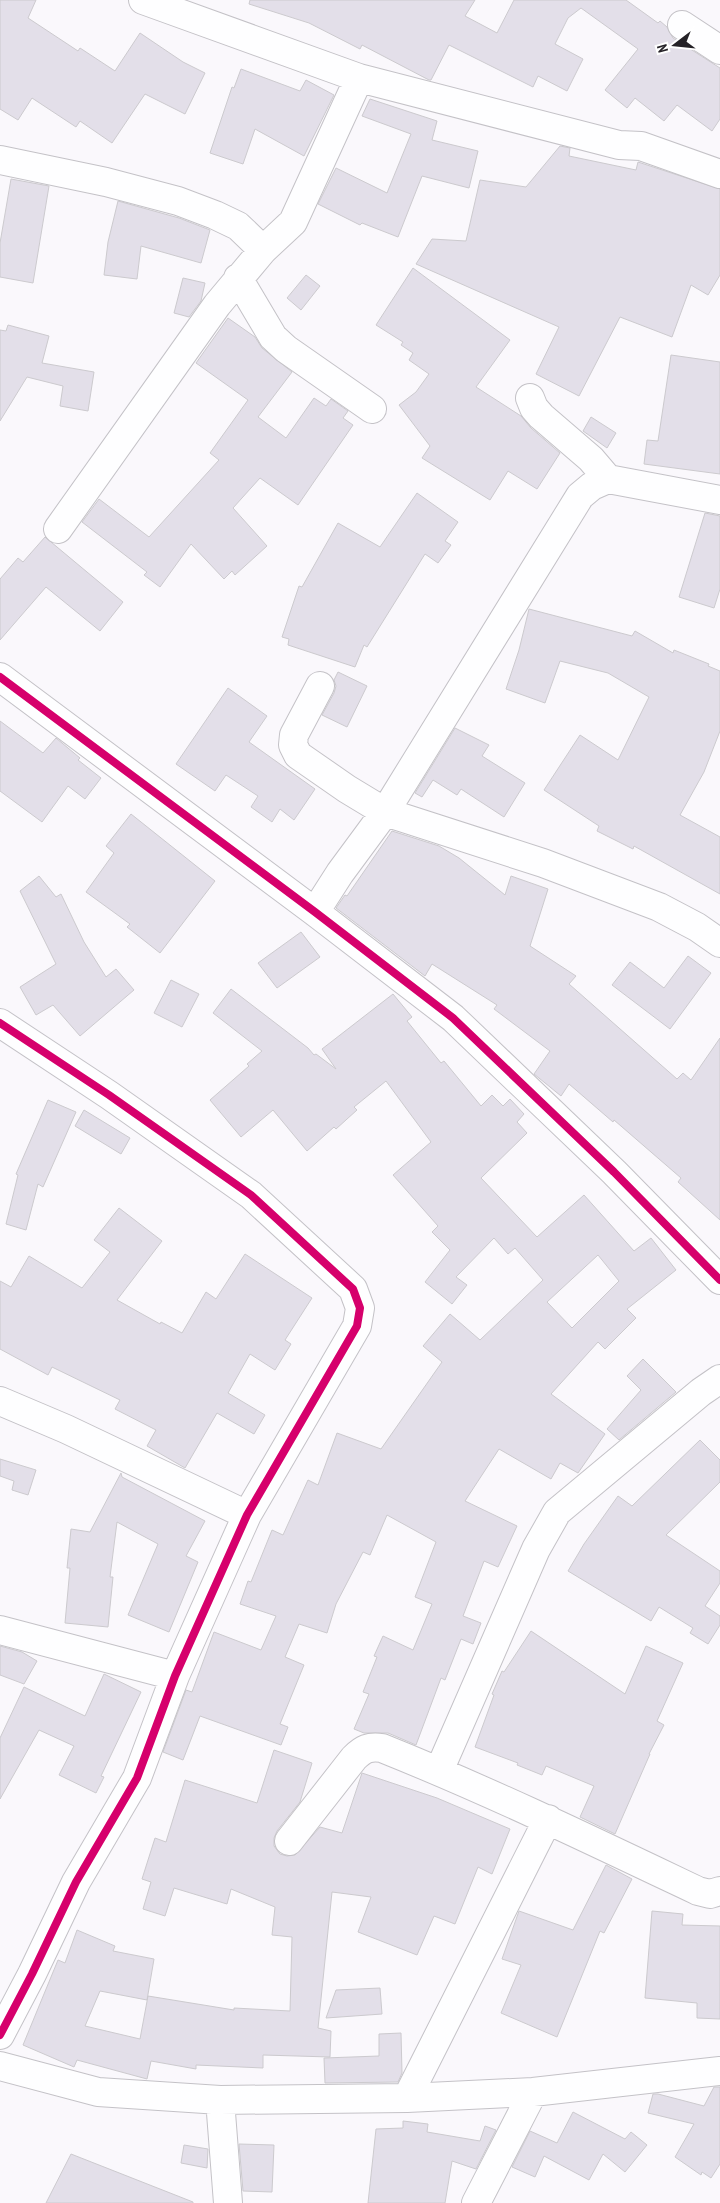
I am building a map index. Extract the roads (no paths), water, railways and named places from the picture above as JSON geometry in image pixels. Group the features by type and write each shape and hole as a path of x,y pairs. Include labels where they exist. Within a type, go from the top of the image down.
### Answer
{"street":[{"path":"143,0 359,78 619,145 641,146 720,174"},
{"path":"682,25 720,50"},
{"path":"58,529 238,278 263,250 293,222 359,78"},
{"path":"0,160 106,182 187,204 215,214 238,226 263,250"},
{"path":"238,278 273,337 286,349 372,409"},
{"path":"530,398 534,408 541,416 591,459 608,479"},
{"path":"315,912 340,873 385,812 580,496 592,486 608,479 720,500"},
{"path":"0,677 315,912 453,1018 614,1172 720,1280"},
{"path":"320,686 294,735 293,745 298,755 385,812 543,863 650,904 697,927 720,943"},
{"path":"0,1022 110,1095 250,1195 353,1289 360,1308 358,1326 247,1515 175,1676 136,1778 76,1882 32,1974 0,2035"},
{"path":"439,1771 536,1549 557,1512 714,1390"},
{"path":"0,1401 66,1429 247,1515"},
{"path":"0,1630 175,1676"},
{"path":"289,1841 361,1751 372,1746 382,1748 439,1771 548,1819 698,1891 710,1894 720,1891"},
{"path":"407,2098 548,1819"},
{"path":"0,2066 98,2092 220,2100 407,2098 533,2092 720,2071"},
{"path":"476,2203 533,2092"},
{"path":"220,2100 228,2203"}]}
